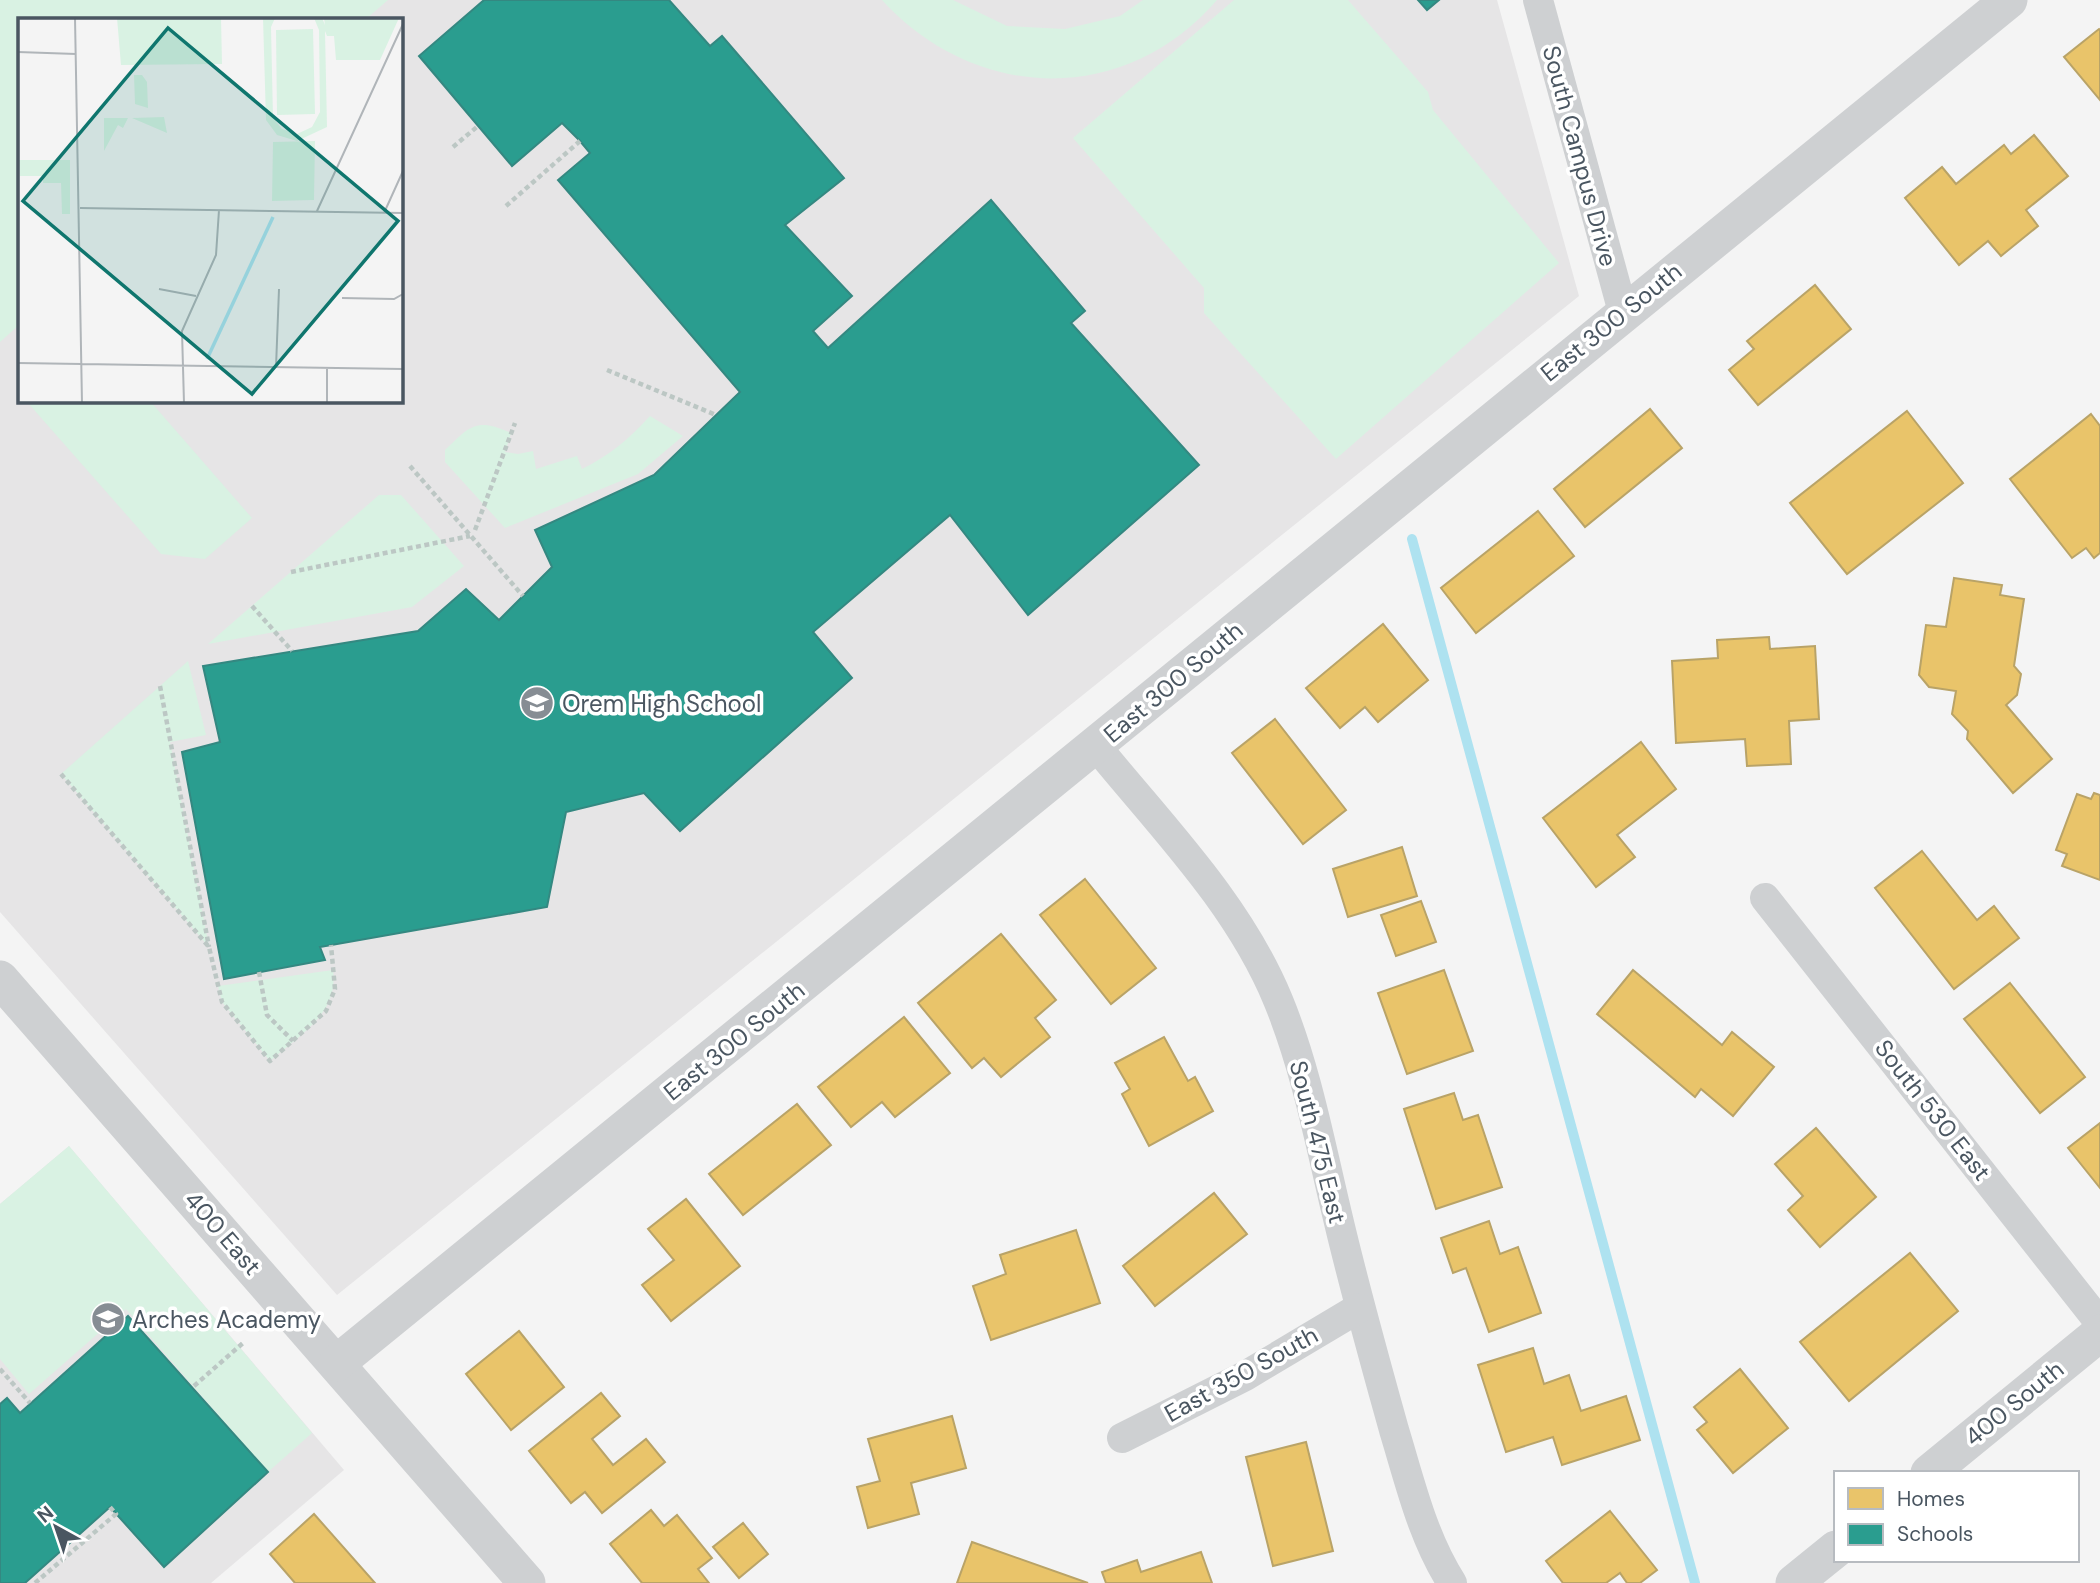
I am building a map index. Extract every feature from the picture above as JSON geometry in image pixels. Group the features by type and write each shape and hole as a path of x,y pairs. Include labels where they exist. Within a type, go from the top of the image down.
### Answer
{"street":[{"name":"South Campus Drive","path":"1538,0 1623,312"},
{"name":"East 300 South","path":"337,1363 1096,746 1993,6"},
{"name":"South 475 East","path":"1096,746 1211,886 1249,940 1278,999 1313,1114 1359,1308 1422,1525 1439,1563 1452,1583"},
{"name":"South 530 East","path":"1765,898 2100,1322"},
{"name":"400 East","path":"0,979 527,1583"},
{"name":"East 350 South","path":"1122,1438 1245,1376 1359,1308"},
{"name":"400 South","path":"1931,1471 2100,1333"},
{"path":"1794,1583 1834,1551"}],"path":[{"path":"453,147 478,126"},
{"path":"506,206 580,141"},
{"path":"607,370 716,415"},
{"path":"475,530 514,424"},
{"path":"410,466 523,596"},
{"path":"290,572 470,536"},
{"path":"252,606 292,651"},
{"path":"160,687 209,947 222,1002 270,1061 326,1011 335,989 331,945"},
{"path":"61,774 209,947"},
{"path":"259,972 267,1015 293,1041"},
{"path":"194,1386 243,1343"},
{"path":"0,1369 30,1403"},
{"path":"35,1583 116,1514 110,1507"}],"shaded area":[{"name":"Orem High School","path":"0,0 1497,0 1579,296 337,1295 0,912"},
{"name":"Arches Academy","path":"69,1146 344,1470 211,1583 0,1583 0,1204"}],"green space":[{"path":"0,0 388,0 367,18 18,18 18,326 0,342"},
{"path":"882,0 953,0 1007,26 1065,29 1120,16 1143,0 1217,0 1180,35 1139,59 1095,74 1050,78 1005,73 961,58 919,34"},
{"path":"1234,0 1348,0 1428,92 1433,110 1559,263 1336,459 1204,313 1204,288 1073,138"},
{"path":"151,402 252,518 205,559 161,554 28,403"},
{"path":"650,416 683,436 638,474 505,528 445,462 445,450 468,430 481,425 511,433 505,452 518,454 533,451 536,469 577,456 582,469 619,446"},
{"path":"379,495 401,495 464,566 412,607 208,644"},
{"path":"188,661 206,735 170,742 209,947 61,774"},
{"path":"333,970 330,999 323,1011 315,1022 270,1061 222,1002 218,986"},
{"path":"69,1146 312,1433 268,1472 126,1309 29,1394 0,1359 0,1204"}],"building: Homes":[{"path":"2100,30 2100,100 2064,57"},
{"path":"2034,135 2068,176 2026,210 2038,226 2001,256 1988,241 1959,265 1905,198 1942,167 1956,184 2004,145 2011,154"},
{"path":"1815,285 1851,329 1758,405 1729,370 1754,349 1747,341"},
{"path":"1650,409 1682,448 1585,527 1554,489"},
{"path":"1907,411 1963,483 1847,574 1790,503"},
{"path":"2091,414 2100,426 2100,553 2094,558 2086,548 2072,558 2010,479"},
{"path":"1538,511 1574,556 1476,633 1441,588"},
{"path":"1954,578 2002,585 2000,595 2024,599 2014,666 2021,674 2017,695 2006,705 2052,759 2013,793 1967,739 1968,731 1952,714 1956,691 1929,687 1919,675 1926,625 1946,627"},
{"path":"1383,624 1428,680 1378,722 1365,707 1340,728 1306,688"},
{"path":"1769,637 1770,649 1815,646 1819,719 1789,721 1791,764 1747,766 1745,739 1676,743 1672,661 1718,658 1717,640"},
{"path":"1275,719 1346,810 1303,844 1232,753"},
{"path":"1641,742 1676,789 1617,835 1635,857 1596,887 1543,818"},
{"path":"2094,793 2100,795 2100,880 2062,866 2067,854 2056,850 2077,794 2091,799"},
{"path":"1402,847 1417,896 1348,917 1333,869"},
{"path":"1922,851 1977,920 1994,906 2019,938 1954,989 1875,888"},
{"path":"1085,879 1156,968 1111,1004 1040,915"},
{"path":"1421,901 1436,942 1396,956 1381,915"},
{"path":"1001,934 1056,1000 1035,1018 1050,1037 1001,1077 984,1058 972,1068 918,1003"},
{"path":"1444,970 1473,1051 1407,1074 1378,993"},
{"path":"1633,970 1722,1045 1732,1032 1774,1067 1733,1116 1701,1089 1695,1097 1597,1014"},
{"path":"2010,983 2085,1077 2040,1113 1964,1019"},
{"path":"904,1017 950,1073 895,1117 882,1102 851,1127 818,1087"},
{"path":"1164,1037 1188,1081 1195,1077 1213,1111 1149,1146 1122,1094 1130,1089 1115,1063"},
{"path":"1454,1093 1463,1120 1478,1115 1502,1187 1436,1209 1404,1109"},
{"path":"797,1104 831,1145 743,1215 709,1174"},
{"path":"2100,1123 2100,1188 2068,1148"},
{"path":"1816,1128 1876,1197 1820,1247 1788,1210 1803,1196 1775,1164"},
{"path":"1214,1193 1247,1234 1155,1306 1123,1266"},
{"path":"686,1199 740,1266 671,1321 642,1285 674,1260 648,1229"},
{"path":"1489,1221 1500,1254 1518,1247 1541,1313 1489,1332 1466,1268 1453,1273 1441,1238"},
{"path":"1076,1230 1100,1303 991,1340 973,1286 1006,1274 1000,1255"},
{"path":"1910,1253 1958,1311 1849,1401 1800,1342"},
{"path":"519,1331 564,1387 511,1430 466,1374"},
{"path":"1533,1348 1544,1384 1569,1375 1581,1411 1626,1396 1640,1440 1562,1465 1553,1437 1506,1452 1478,1365"},
{"path":"1740,1369 1788,1428 1733,1473 1697,1430 1707,1422 1694,1407"},
{"path":"601,1393 620,1416 592,1439 613,1465 646,1439 665,1462 602,1513 585,1492 571,1503 529,1451"},
{"path":"952,1416 966,1468 911,1483 919,1514 868,1528 857,1487 880,1481 868,1439"},
{"path":"1306,1442 1333,1551 1273,1566 1246,1457"},
{"path":"651,1510 664,1526 677,1515 712,1558 698,1569 709,1583 642,1583 610,1544"},
{"path":"1610,1511 1657,1570 1640,1583 1627,1583 1620,1573 1606,1583 1563,1583 1546,1561"},
{"path":"314,1514 375,1583 295,1583 270,1554"},
{"path":"743,1523 768,1554 739,1578 713,1547"},
{"path":"972,1542 1088,1583 957,1583"},
{"path":"1201,1552 1212,1583 1106,1583 1102,1572 1137,1560 1141,1572"}],"building: Schools":[{"path":"484,0 669,0 710,46 722,36 844,178 785,225 852,296 813,331 828,348 991,200 1085,311 1071,323 1199,465 1028,615 950,515 813,632 852,678 680,831 644,793 566,812 547,907 320,947 325,960 224,979 182,752 220,742 203,666 418,631 466,589 499,620 552,567 535,530 654,475 740,392 558,180 590,153 580,141 562,123 512,166 419,56"},
{"path":"1418,0 1439,0 1427,10"},
{"name":"Arches Academy","path":"128,1316 268,1472 164,1567 110,1507 25,1583 0,1583 0,1404 7,1398 20,1413"}],"waterway":[{"path":"1412,539 1695,1583"}],"place":[{"name":"Orem High School","path":"537,703"},
{"name":"Arches Academy","path":"108,1319"}]}
